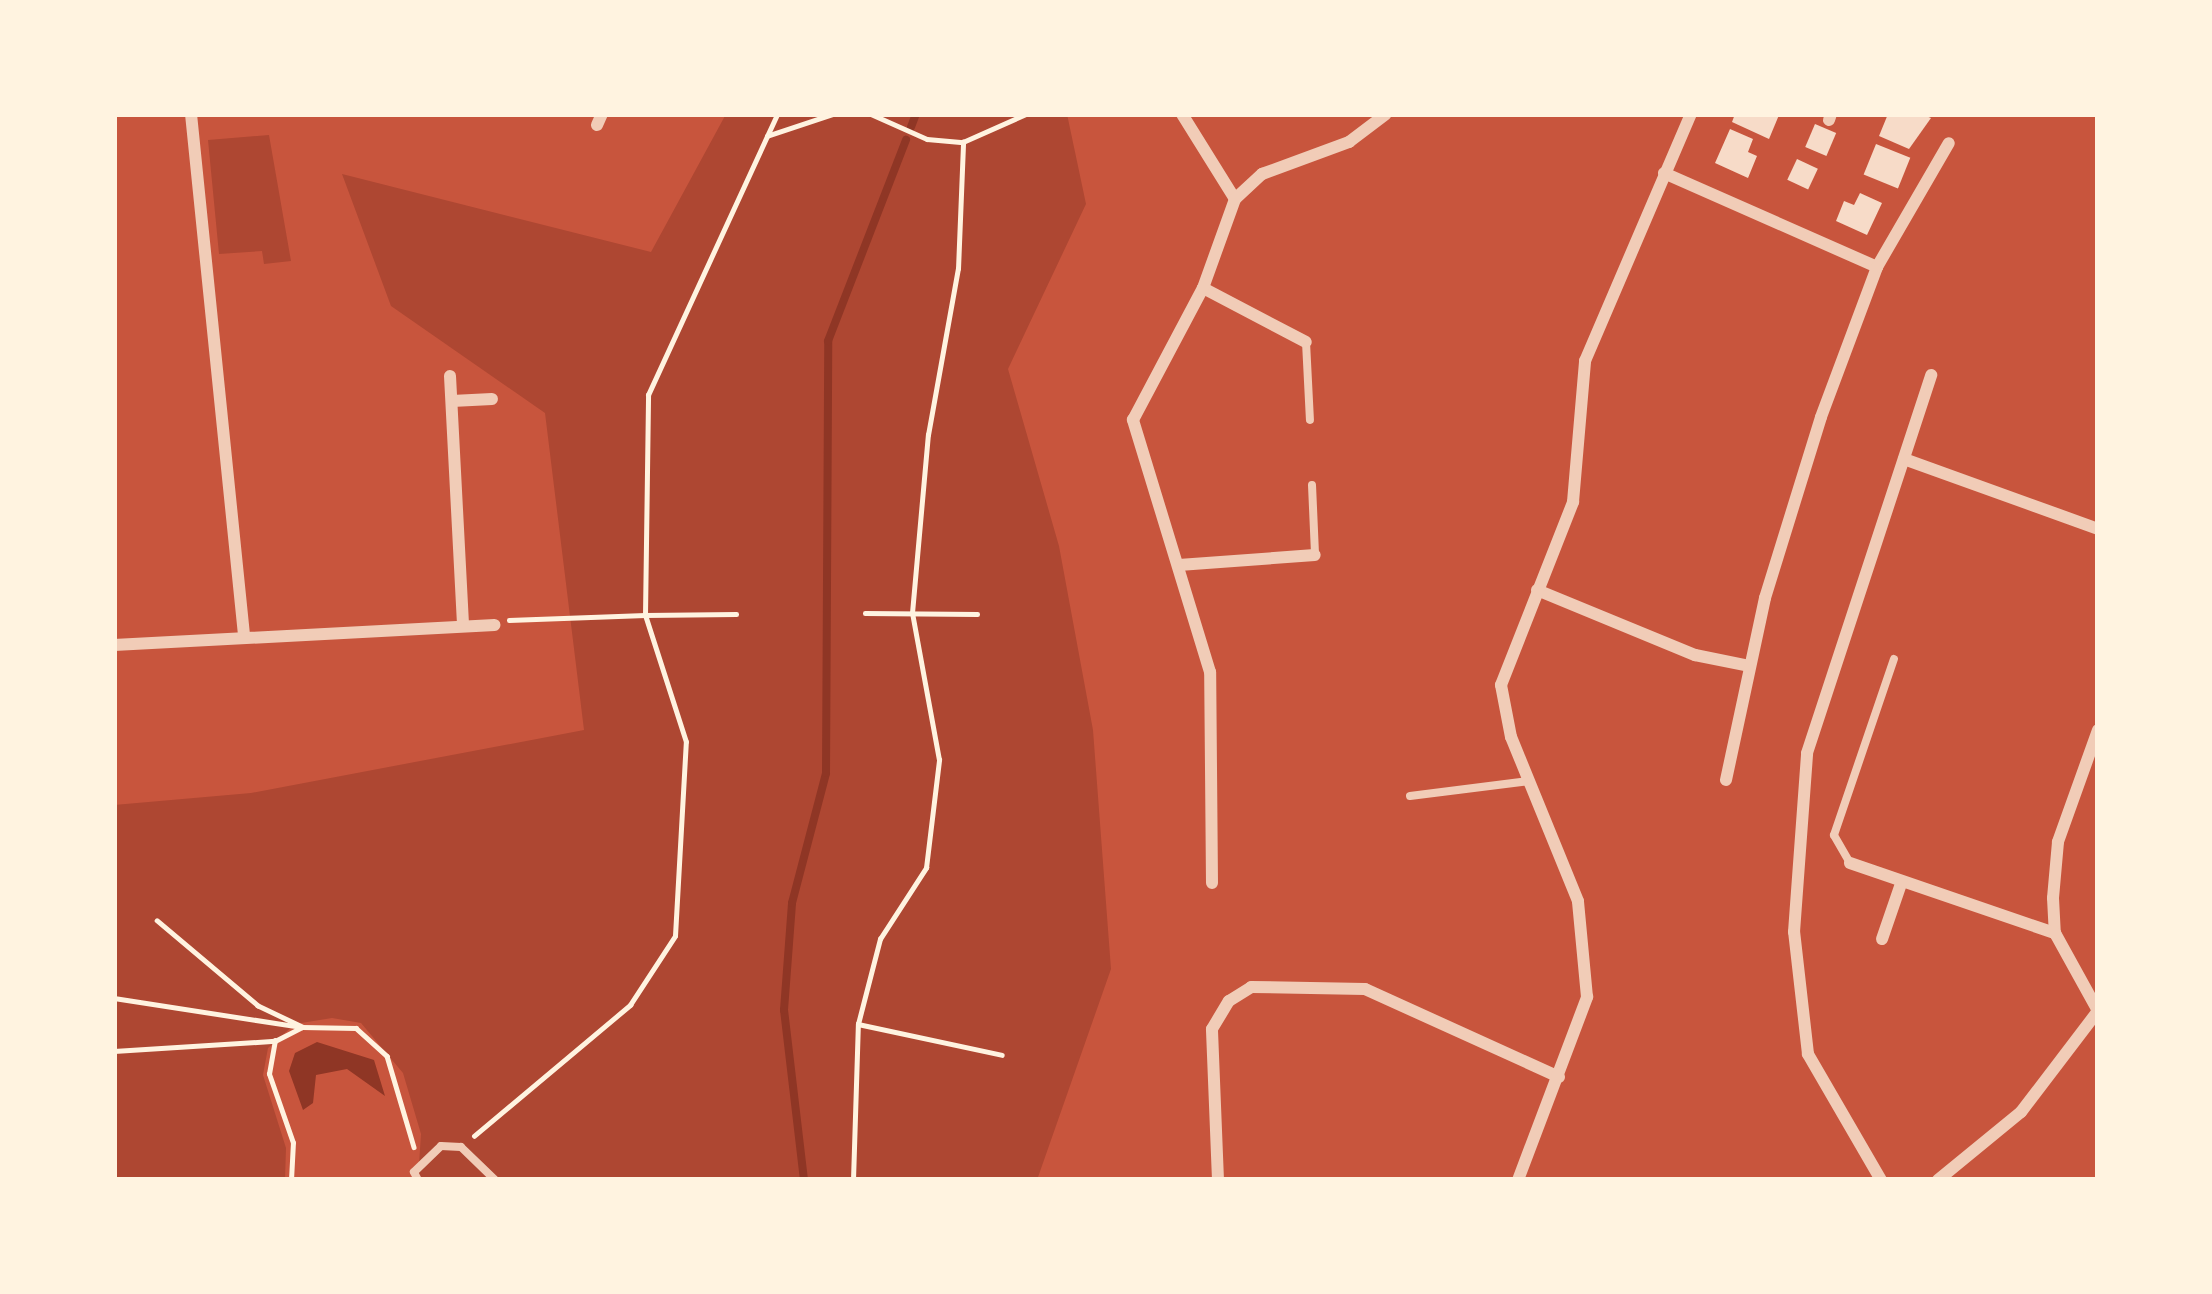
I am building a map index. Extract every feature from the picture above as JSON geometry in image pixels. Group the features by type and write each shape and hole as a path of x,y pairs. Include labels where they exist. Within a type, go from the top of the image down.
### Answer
{"street":[{"path":"191,114 244,635"},
{"path":"1182,114 1234,200"},
{"path":"1211,883 1210,672 1179,565 1143,472 1133,420 1203,288 1234,200 1262,174 1349,142 1386,114"},
{"path":"1518,1180 1588,997 1578,901 1504,718 1501,685 1573,502 1585,361 1691,114"},
{"path":"1726,781 1748,666 1821,417 1876,267 1949,143"},
{"path":"1664,173 1876,267"},
{"path":"1203,288 1306,342"},
{"path":"1881,1180 1808,1054 1794,932 1807,753 1931,375"},
{"path":"450,376 464,626"},
{"path":"452,401 492,398"},
{"path":"1904,459 2098,529"},
{"path":"1179,565 1315,555"},
{"path":"1537,590 1695,656 1748,666"},
{"path":"114,645 494,625"},
{"path":"1939,1180 2021,1112 2098,1011 2055,933 2058,842 2098,730"},
{"path":"1850,863 2055,933"},
{"path":"1882,939 1902,881"},
{"path":"1218,1180 1212,1029 1229,1001 1251,987 1365,989 1559,1077"}],"lane":[{"path":"1306,342 1310,420"},
{"path":"1312,484 1315,555"},
{"path":"1850,863 1834,835 1894,659"},
{"path":"1410,796 1529,781"},
{"path":"416,1176 441,1147 460,1147 496,1180"}],"path":[{"path":"460,1147 630,1005 675,936 686,742 645,615 648,395 777,114"},
{"path":"766,136 832,114"},
{"path":"871,114 928,139 964,142 1025,114"},
{"path":"853,1180 858,1024 880,939 926,868 939,760 912,613 928,435 958,269 964,142"},
{"path":"865,613 977,614"},
{"path":"494,625 736,614"},
{"path":"157,921 258,1006 302,1027"},
{"path":"114,998 302,1027 356,1028 387,1057 415,1133 416,1176"},
{"path":"858,1024 1001,1055"},
{"path":"114,1051 275,1041 302,1027"},
{"path":"275,1041 269,1074 293,1143 290,1180"}],"shaded area":[{"path":"726,114 1067,114 1086,204 1008,369 1059,546 1093,730 1111,969 1037,1180 418,1180 421,1134 403,1073 361,1023 332,1018 295,1024 268,1048 263,1075 286,1148 285,1180 114,1180 114,805 251,793 584,730 545,413 391,306 342,174 651,252"},
{"path":"269,135 291,261 264,264 262,251 219,254 208,140"},
{"path":"317,1042 374,1060 385,1096 347,1069 316,1075 313,1103 303,1110 289,1071 295,1053"}],"building":[{"path":"1735,114 1779,115 1769,139 1732,122"},
{"path":"1888,114 1931,118 1909,149 1879,136"},
{"path":"1815,124 1836,133 1826,156 1805,147"},
{"path":"1730,129 1753,139 1748,152 1757,156 1748,178 1715,163"},
{"path":"1876,144 1910,158 1898,188 1864,175"},
{"path":"1797,159 1818,169 1808,190 1787,180"},
{"path":"1860,193 1882,203 1867,235 1836,221 1844,201 1854,205"}],"waterway":[{"path":"911,127 916,114"},
{"path":"804,1180 784,1010 792,903 826,773 828,341 906,140"}]}
